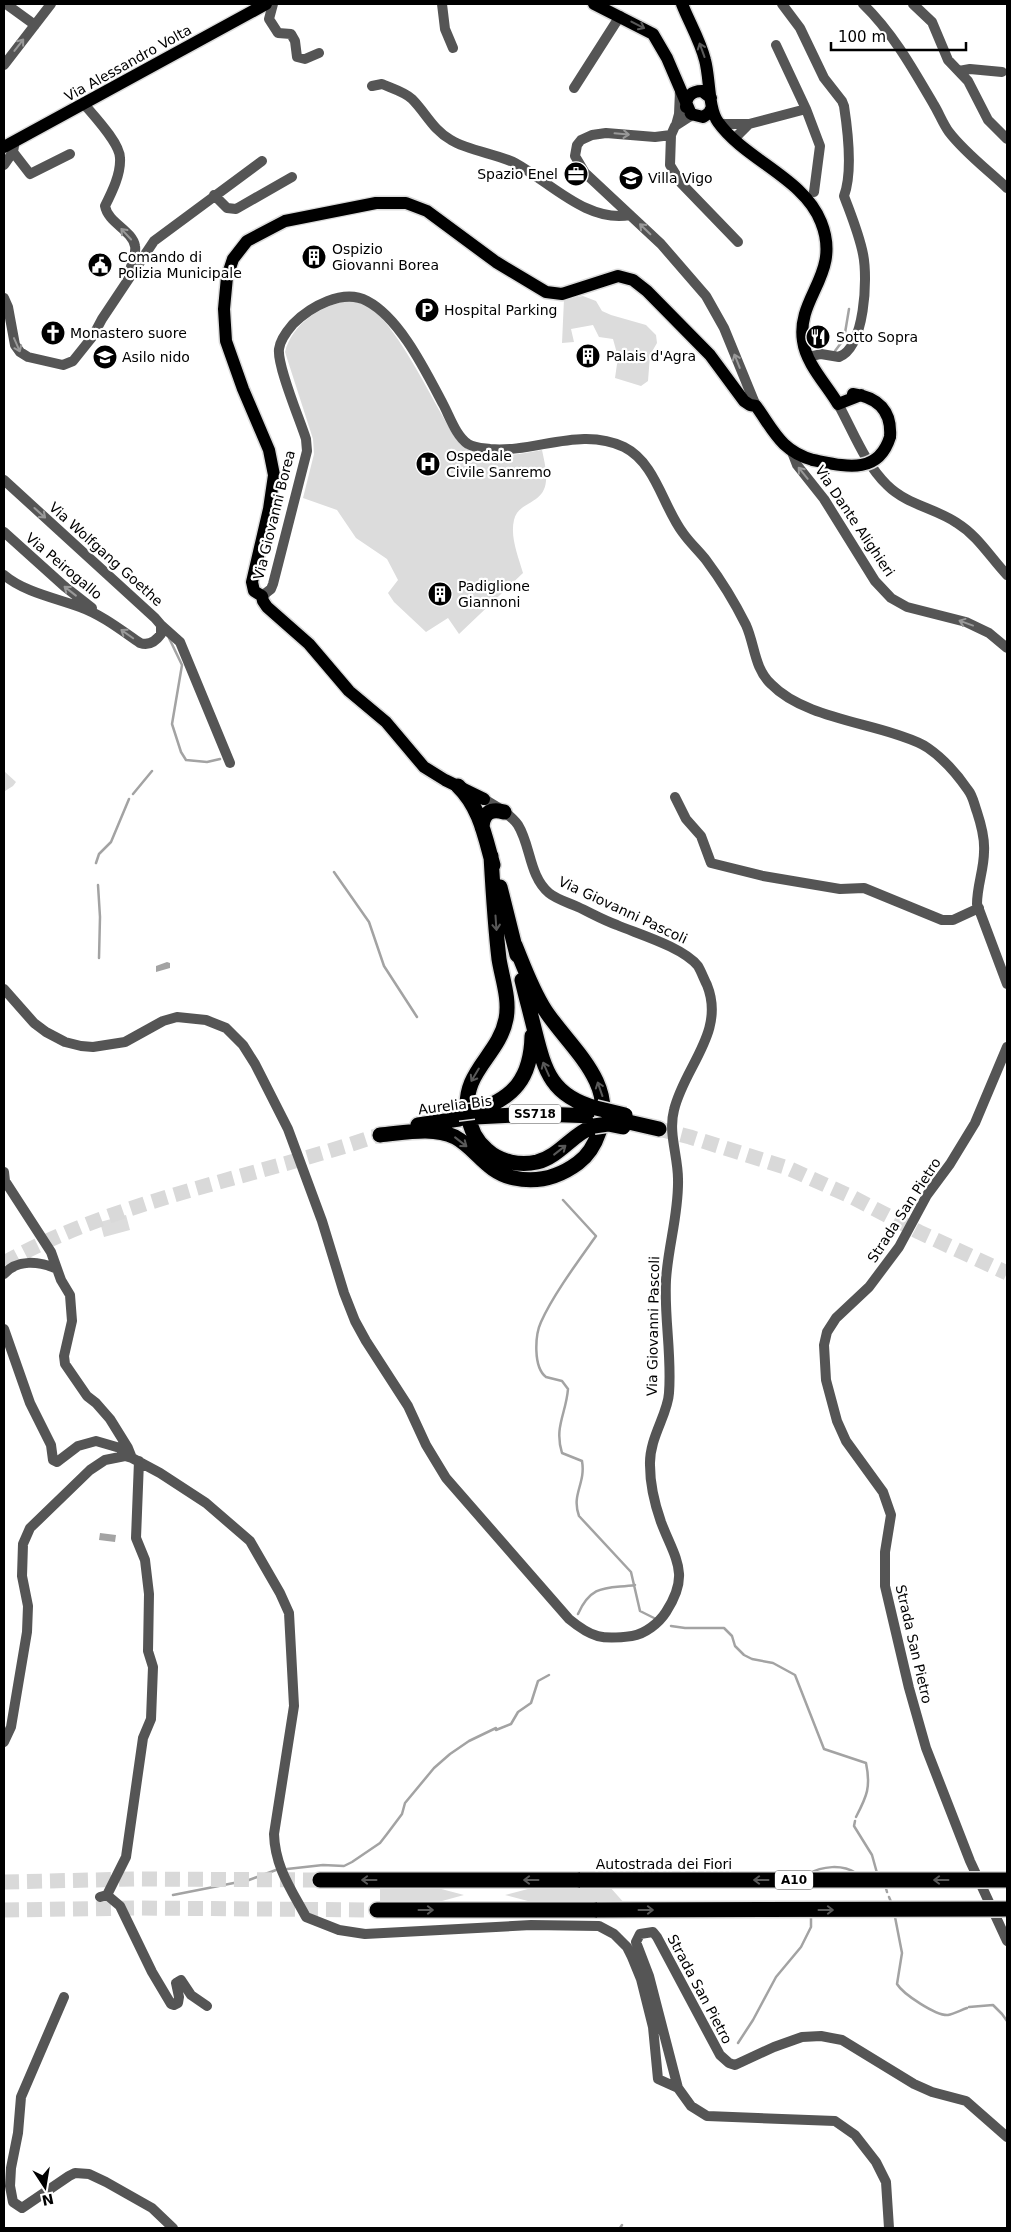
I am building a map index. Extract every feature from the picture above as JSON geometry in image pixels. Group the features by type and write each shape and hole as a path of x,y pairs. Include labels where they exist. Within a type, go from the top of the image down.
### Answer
{"highway":[{"path":"458,786 469,799 480,821 491,856 515,944 532,1034 532,1047 527,1071 523,1078 510,1094 475,1114"},
{"path":"480,821 484,799"},
{"path":"480,821 489,811 497,810 504,812"},
{"path":"491,856 498,946 507,1001 506,1018 498,1040 471,1081 466,1102 470,1127 477,1140 488,1151 505,1160 522,1164 538,1162 554,1155 595,1117 565,1094 548,1075 525,993"},
{"name":"Aurelia Bis","path":"515,944 530,982 544,1008 592,1072 601,1090 604,1114 599,1132 589,1153 581,1161 560,1174 540,1179 526,1179 514,1178 495,1170 480,1160 455,1137 443,1133 425,1132 378,1136 409,1127 475,1114 539,1114 595,1117 624,1121 653,1128"},
{"name":"Autostrada dei Fiori","path":"320,1880 1007,1880"},
{"name":"A10","path":"377,1910 1007,1909"}],"main road":[{"name":"Via Alessandro Volta","path":"10,147 266,4"},
{"path":"594,4 648,30 658,40 680,91 694,113 719,124 734,140 798,191 812,205 822,223 826,245 824,269 816,292 808,303 802,325 803,341 808,357 838,404 861,395"},
{"path":"682,4 705,59 712,102 719,124"},
{"path":"694,113 688,97 694,92 702,91 712,102"},
{"path":"694,113 709,113 712,102"},
{"name":"Via Giovanni Borea","path":"262,596 254,591 252,582 269,509 274,475 269,450 243,389 226,342 224,309 228,277 233,259 247,241 285,221 376,202 406,203 427,211 496,262 546,292 562,294 618,276 633,280 647,291 710,355 744,401 756,406"},
{"path":"792,452 813,460 849,467 867,464 883,453 890,437 889,419 885,409 873,399 829,388"},
{"name":"Via Dante Alighieri","path":"756,406 792,452"},
{"name":"Via Giovanni Pascoli","path":"262,596 263,602 267,607 309,644 349,691 386,722 424,767 484,799"}],"street":[{"path":"6,4 35,25"},
{"path":"4,65 51,4"},
{"path":"273,4 269,19 278,33 291,34 295,41 297,57 305,59 319,53"},
{"path":"442,4 445,29 453,48"},
{"path":"782,4 800,28 824,78 844,106 848,158 847,187 844,196 859,237 865,266 863,314 849,351 839,357 821,354 808,357"},
{"path":"864,4 897,44 937,109 947,130 959,144 1007,188"},
{"path":"913,4 932,22 948,60 968,81 988,120 1007,138"},
{"path":"574,88 620,16"},
{"path":"776,44 806,109 820,146 814,192"},
{"path":"959,71 970,69 1002,72"},
{"path":"372,86 382,84 411,98 431,125 452,141 485,154 514,162 590,210 622,216 630,215"},
{"path":"680,91 679,114 673,130 670,165 673,173 738,242"},
{"path":"84,104 117,146 121,157 117,176 105,206 108,215 134,243 136,250 129,268 129,278"},
{"path":"719,124 749,124 806,109"},
{"path":"694,113 673,130 655,137 599,134 582,140 575,148 575,156 580,167 661,244 706,296 724,328 756,406"},
{"path":"734,140 749,124"},
{"path":"10,147 30,174 70,154"},
{"path":"4,165 10,147"},
{"path":"4,298 8,307 15,345 20,352 28,357 63,365 73,362 82,352 154,241 262,161"},
{"path":"214,195 227,208 236,209 292,177"},
{"name":"Via Giovanni Borea","path":"262,596 271,589 273,584 307,451 306,439 280,362 279,347 290,327 310,311 334,299 360,298 378,309 399,331 429,379 459,435 470,445 480,448 505,450 576,439 595,439 621,446 633,453 648,470 681,532 706,560 733,603 747,628 753,652 763,675 772,686 790,699 926,746 948,764 971,793 982,828 984,852 977,890 979,908"},
{"path":"838,404 873,467 886,484 910,502 940,513 965,528 988,550 1007,575"},
{"name":"Via Dante Alighieri","path":"792,452 797,464 824,499 875,581 891,598 907,607 966,622 989,633 1007,648"},
{"name":"Via Wolfgang Goethe","path":"4,480 161,625 161,634 158,639 145,644 82,607 15,583 4,575"},
{"name":"Via Peirogallo","path":"4,532 64,586 108,621"},
{"path":"161,625 180,642 230,763"},
{"path":"675,797 686,819 701,836 711,863 763,876 840,889 864,888 942,920 953,920 979,908 1007,984"},
{"name":"Via Giovanni Pascoli","path":"4,989 34,1023 46,1032 65,1042 81,1046 103,1046 126,1042 163,1021 177,1017 206,1020 226,1028 243,1045 288,1129 322,1221 355,1321 408,1406 426,1445 446,1478 569,1619 587,1634 613,1639 640,1635 662,1619 677,1596 680,1570 673,1546 661,1522 649,1463 656,1430 669,1396 666,1281 678,1198 678,1176 671,1127 672,1118 674,1108 690,1070 706,1041 712,1020 712,1001 698,966 689,959 666,945 614,924 549,893 536,876 518,825 504,812 484,799"},
{"name":"Strada San Pietro","path":"1007,1047 975,1122 950,1164 927,1195 899,1247 869,1287 836,1318 827,1332 824,1345 826,1380 838,1421 846,1441 883,1492 891,1514 885,1552 885,1586 909,1688 926,1748 970,1861 1007,1941"},
{"path":"4,1172 5,1181 51,1252 70,1295 72,1321 64,1360 87,1396 110,1419 132,1458 136,1538 145,1560 149,1594 148,1651 153,1668 151,1719 143,1738 126,1857 104,1896 120,1906 152,1972 171,2004 177,2005 179,2000 176,1983 182,1980 191,1995 207,2006"},
{"path":"4,1274 11,1266 25,1263 45,1263 57,1269"},
{"path":"4,1329 30,1403 51,1445 53,1460 57,1462 78,1446 96,1441 120,1448 132,1458 206,1503 250,1541 280,1594 288,1613 292,1642 294,1706 274,1834 279,1866 306,1917 339,1930 365,1934 531,1925 599,1926 614,1934 627,1947 632,1957 641,1978 653,2027 658,2079 678,2088"},
{"path":"4,1742 11,1727 27,1632 28,1606 22,1576 23,1544 30,1528 90,1470 105,1460 132,1458"},
{"name":"Strada San Pietro","path":"889,2228 886,2182 876,2162 855,2135 835,2122 707,2116 691,2106 678,2088 649,1976 636,1942 640,1934 653,1932 658,1937 720,2055 729,2063 740,2064 774,2047 802,2038 822,2036 842,2040 914,2084 932,2092 966,2101 1007,2137"},
{"path":"64,1997 25,2083 21,2097 18,2133 11,2168 10,2186 14,2202 22,2208 69,2176 75,2173 89,2174 152,2208 173,2228"}],"shaded area":[{"path":"583,296 596,301 602,311 646,325 656,335 657,343 650,355 648,381 641,386 615,378 618,357 613,339 599,337 593,325 571,329 574,342 562,343 564,299"},
{"name":"Ospedale Civile Sanremo","path":"348,301 370,307 385,322 412,361 453,435 461,444 470,450 487,455 515,454 542,450 546,473 544,489 541,495 520,509 516,514 513,526 514,540 523,573 459,634 448,618 426,632 394,602 388,593 398,580 387,559 356,538 337,510 303,498 314,454 313,439 285,352 294,333 309,317 328,307"},
{"path":"4,771 16,782 5,791 4,790"},
{"path":"167,962 170,963 170,968 156,972 156,966"},
{"path":"126,1215 130,1230 104,1237 100,1222"},
{"path":"100,1533 116,1535 115,1542 99,1540"},
{"path":"543,1885 609,1886 626,1905 543,1905 505,1895"},
{"path":"380,1886 430,1886 464,1895 431,1904 380,1904"}],"waterway":[{"path":"835,351 844,339 849,309"},
{"path":"169,638 182,665 172,724 181,752 186,760 207,762 220,759"},
{"path":"133,794 152,771"},
{"path":"96,863 99,854 111,842 129,799"},
{"path":"334,872 369,922 384,966 417,1017"},
{"path":"98,885 100,917 99,958"},
{"path":"563,1200 596,1236 559,1289 541,1322 537,1335 537,1359 546,1377 562,1381 568,1389 559,1436 562,1453 582,1461 582,1476 577,1495 579,1516 631,1572 640,1611 656,1619"},
{"path":"578,1614 583,1604 595,1592 601,1589 635,1585"},
{"path":"671,1626 724,1628 732,1636 735,1646 744,1655 752,1659 773,1663 795,1675 824,1749 866,1763 867,1791 856,1817"},
{"path":"287,1869 323,1865 344,1866 380,1843 402,1814 405,1803 434,1768 469,1741 496,1728 496,1730 511,1724 518,1712 531,1703 538,1681 549,1675"},
{"path":"855,1821 854,1826 872,1855 877,1873"},
{"path":"808,1874 819,1869 832,1867 845,1868 856,1873"},
{"path":"173,1895 249,1880 276,1870"},
{"path":"885,1885 887,1892"},
{"path":"889,1897 892,1904"},
{"path":"738,2043 753,2020 776,1977 801,1947 811,1927 811,1917"},
{"path":"895,1917 902,1953 897,1984 900,1988 920,2004 936,2012 948,2015 967,2008"},
{"path":"969,2007 993,2005 1007,2021"}],"tunnel":[{"path":"659,1129 788,1168 852,1197 919,1232 1007,1273"},
{"path":"4,1263 48,1241 93,1222 139,1206 376,1136"},
{"path":"4,1882 134,1879 320,1880"},
{"path":"4,1910 138,1908 377,1910"}],"place":[{"name":"Spazio Enel","path":"576,174"},
{"name":"Villa Vigo","path":"631,178"},
{"name":"Ospizio Giovanni Borea","path":"314,257"},
{"name":"Comando di Polizia Municipale","path":"100,265"},
{"name":"Hospital Parking","path":"427,310"},
{"name":"Monastero suore","path":"53,333"},
{"name":"Sotto Sopra","path":"818,337"},
{"name":"Palais d'Agra","path":"588,356"},
{"name":"Asilo nido","path":"105,357"},
{"name":"Ospedale Civile Sanremo","path":"428,464"},
{"name":"Padiglione Giannoni","path":"440,594"}]}
